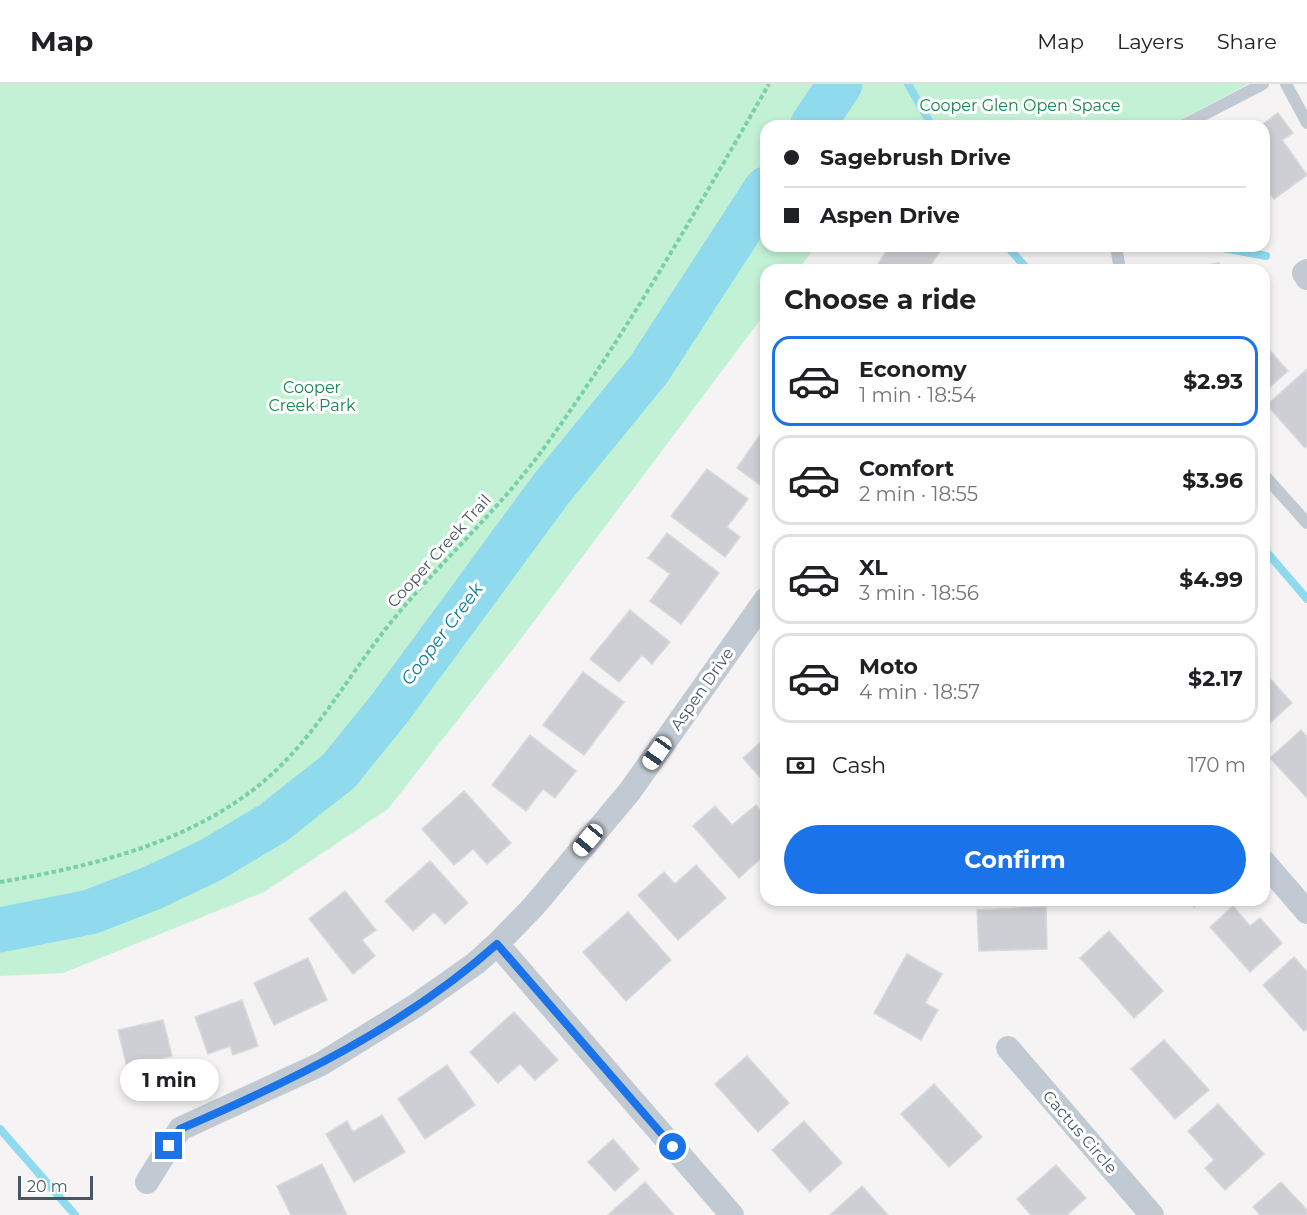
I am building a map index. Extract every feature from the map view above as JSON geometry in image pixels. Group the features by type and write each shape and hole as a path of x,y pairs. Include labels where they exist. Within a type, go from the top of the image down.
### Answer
{"street":[{"name":"Aspen Drive","path":"147,1182 180,1129 321,1064 416,1006 476,963 497,944 534,906 630,791 760,607"},
{"path":"1270,869 1307,912"},
{"path":"497,944 732,1215"},
{"name":"Cactus Circle","path":"1008,1048 1152,1215"}],"lane":[{"path":"1194,120 1263,84"},
{"path":"1286,84 1307,123"},
{"path":"1270,482 1307,523"}],"path":[{"name":"Cooper Creek Trail","path":"0,882 47,874 170,838 237,802 262,784 299,750 390,622 490,515 539,454 662,270 769,84"}],"green space":[{"name":"Cooper Creek Park","path":"0,84 1248,84 1180,120 760,120 760,252 812,252 802,264 760,264 760,320 523,636 388,809 264,892 63,973 0,976"}],"building":[{"path":"1278,113 1293,133 1282,140 1307,175 1274,199 1270,194 1268,120"},
{"path":"886,252 940,252 931,264 878,264"},
{"path":"1270,351 1288,371 1270,387"},
{"path":"1307,369 1307,446 1305,448 1270,408 1270,402"},
{"path":"760,435 760,485 737,468"},
{"path":"707,469 748,499 727,527 740,537 725,557 671,516"},
{"path":"667,533 719,573 681,624 650,601 670,574 648,558"},
{"path":"630,610 670,642 652,664 642,655 619,682 590,659"},
{"path":"583,672 624,702 584,755 543,725"},
{"path":"1270,679 1292,703 1270,723"},
{"path":"1301,730 1307,737 1307,798 1270,758"},
{"path":"530,735 576,771 555,798 543,789 526,811 492,785"},
{"path":"760,742 760,777 743,758"},
{"path":"464,791 511,843 487,864 473,849 454,865 422,829"},
{"path":"756,805 760,810 760,859 739,878 693,826 715,806 732,825"},
{"path":"430,861 468,903 445,924 434,912 413,931 385,901"},
{"path":"696,865 726,898 678,940 638,895 664,872 675,884"},
{"path":"345,891 376,930 362,940 375,956 353,974 309,919"},
{"path":"1233,906 1250,926 1260,918 1282,943 1250,972 1210,927"},
{"path":"1046,907 1047,949 979,951 977,910"},
{"path":"628,912 671,960 626,1001 583,952"},
{"path":"1109,931 1163,991 1134,1018 1080,958"},
{"path":"907,954 942,974 925,1003 938,1010 921,1040 874,1013"},
{"path":"1294,957 1307,972 1307,1029 1304,1031 1263,985"},
{"path":"308,958 327,1000 274,1025 254,983"},
{"path":"242,1000 258,1046 233,1055 230,1046 208,1054 195,1017"},
{"path":"514,1012 558,1060 535,1080 520,1064 498,1083 470,1052"},
{"path":"163,1020 172,1056 127,1067 118,1030"},
{"path":"1164,1040 1209,1090 1175,1119 1131,1069"},
{"path":"747,1056 789,1103 758,1132 715,1084"},
{"path":"447,1065 475,1105 425,1139 398,1099"},
{"path":"934,1084 982,1137 949,1167 901,1114"},
{"path":"1218,1104 1264,1154 1225,1190 1205,1168 1214,1160 1188,1131"},
{"path":"382,1115 405,1152 354,1182 326,1134 347,1121 353,1132"},
{"path":"804,1121 842,1163 810,1192 772,1150"},
{"path":"613,1139 639,1169 615,1191 588,1162"},
{"path":"322,1164 347,1215 291,1215 277,1186"},
{"path":"1056,1165 1086,1198 1067,1215 1031,1215 1017,1199"},
{"path":"645,1182 674,1215 608,1215"},
{"path":"1281,1182 1307,1210 1307,1215 1260,1215 1253,1207"},
{"path":"862,1186 888,1215 830,1215"}],"waterway":[{"name":"Cooper Creek","path":"816,120 840,84"},
{"path":"908,84 929,120"},
{"name":"Cooper Creek","path":"0,930 90,912 152,888 211,860 273,823 339,771 390,708 551,489 649,369 760,198"},
{"path":"1012,252 1023,264"},
{"path":"1244,252 1266,256"},
{"path":"1270,556 1307,599"},
{"path":"0,1129 75,1215"}],"route":[{"path":"169,1146 180,1129 252,1098 321,1064 416,1006 476,963 497,944 673,1147"}],"park label":[{"name":"Cooper Glen Open Space","path":"1020,105"}]}
